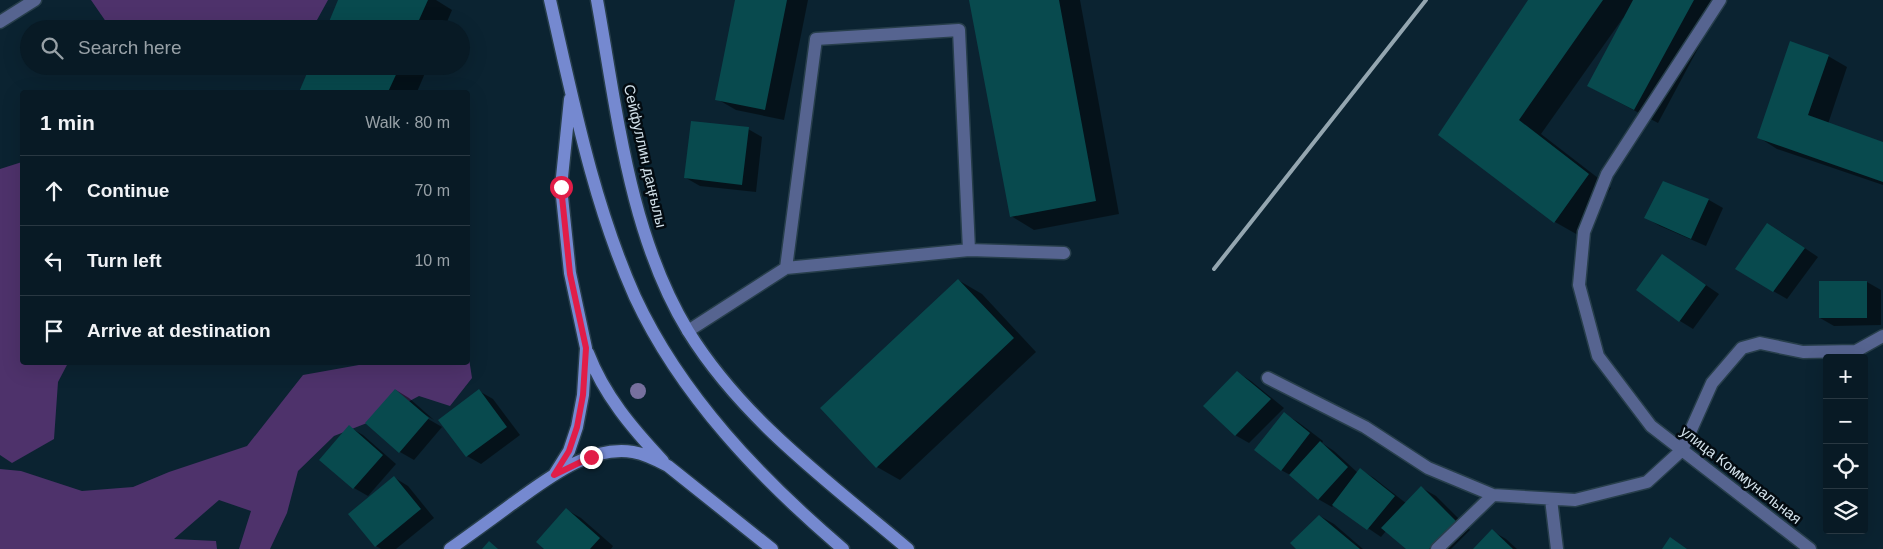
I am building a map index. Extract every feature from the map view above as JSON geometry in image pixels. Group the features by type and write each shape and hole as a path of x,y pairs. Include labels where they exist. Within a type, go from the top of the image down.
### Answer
{"main road":[{"path":"550,0 592,174 615,249 636,298 662,347 691,390 754,466 804,516 842,549"},
{"name":"Сейфуллин даңғылы","path":"597,0 634,196 664,285 688,330 717,371 746,406 786,446 821,478 908,549"},
{"path":"571,89 561,187 570,274 586,348 596,374 611,400 634,431 668,466 772,549"},
{"path":"554,475 569,451 577,427 583,395 586,348"},
{"path":"450,549 554,475 591,457 611,452 632,452 652,457 668,466"}],"lane":[{"path":"0,22 36,0"},
{"name":"улица Коммунальная","path":"1720,0 1607,174 1584,232 1579,285 1598,356 1651,426 1810,549"},
{"path":"786,268 816,39 959,30 969,250"},
{"path":"688,330 786,268 969,250 1064,253"},
{"path":"1268,378 1365,427 1428,468 1493,495 1575,500 1647,482 1682,450 1712,383 1742,348 1760,344 1803,352 1856,351 1883,336"},
{"path":"1437,549 1493,495"},
{"path":"1550,499 1557,549"}],"shaded area":[{"path":"91,0 328,0 317,20 105,20"},
{"path":"20,163 20,365 67,365 58,382 54,439 12,463 0,455 0,169"},
{"path":"359,365 470,365 472,378 450,406 419,396 372,421 334,436 298,471 287,513 270,549 239,549 251,511 219,500 174,539 216,541 217,549 0,549 0,469 21,471 82,491 133,487 169,472 247,446 303,375"}],"building":[{"path":"338,0 428,0 419,20 330,20"},
{"path":"735,0 787,0 765,110 715,100"},
{"path":"969,0 1059,0 1096,201 1010,217"},
{"path":"1528,0 1603,0 1519,120 1589,174 1554,223 1438,135"},
{"path":"1633,0 1694,0 1634,110 1587,86"},
{"path":"1790,41 1829,55 1808,115 1883,142 1883,182 1757,138"},
{"path":"306,75 396,75 389,90 300,90"},
{"path":"691,121 749,127 742,185 684,178"},
{"path":"1663,181 1709,199 1691,239 1644,218"},
{"path":"1767,223 1805,248 1773,292 1735,269"},
{"path":"1662,254 1706,285 1679,322 1636,290"},
{"path":"958,279 1014,338 876,468 820,408"},
{"path":"1819,281 1867,281 1867,318 1819,318"},
{"path":"1237,371 1271,399 1235,436 1203,406"},
{"path":"395,389 429,418 399,453 365,423"},
{"path":"479,389 507,427 466,457 438,420"},
{"path":"1284,412 1310,433 1281,471 1254,450"},
{"path":"349,425 383,455 353,489 319,460"},
{"path":"1320,441 1348,467 1318,500 1289,475"},
{"path":"1360,468 1395,496 1367,530 1332,505"},
{"path":"394,476 421,509 375,547 348,514"},
{"path":"1421,486 1457,522 1429,549 1406,549 1381,528"},
{"path":"566,508 600,538 590,549 544,549 536,542"},
{"path":"1319,515 1360,549 1296,549 1290,543"},
{"path":"1492,529 1513,549 1473,549"},
{"path":"1670,537 1687,549 1662,549"},
{"path":"489,541 498,549 482,549"}],"railway":[{"path":"1214,269 1426,0"}],"route":[{"path":"561,187 570,274 586,348 583,395 577,427 569,451 554,475 591,457"}]}
